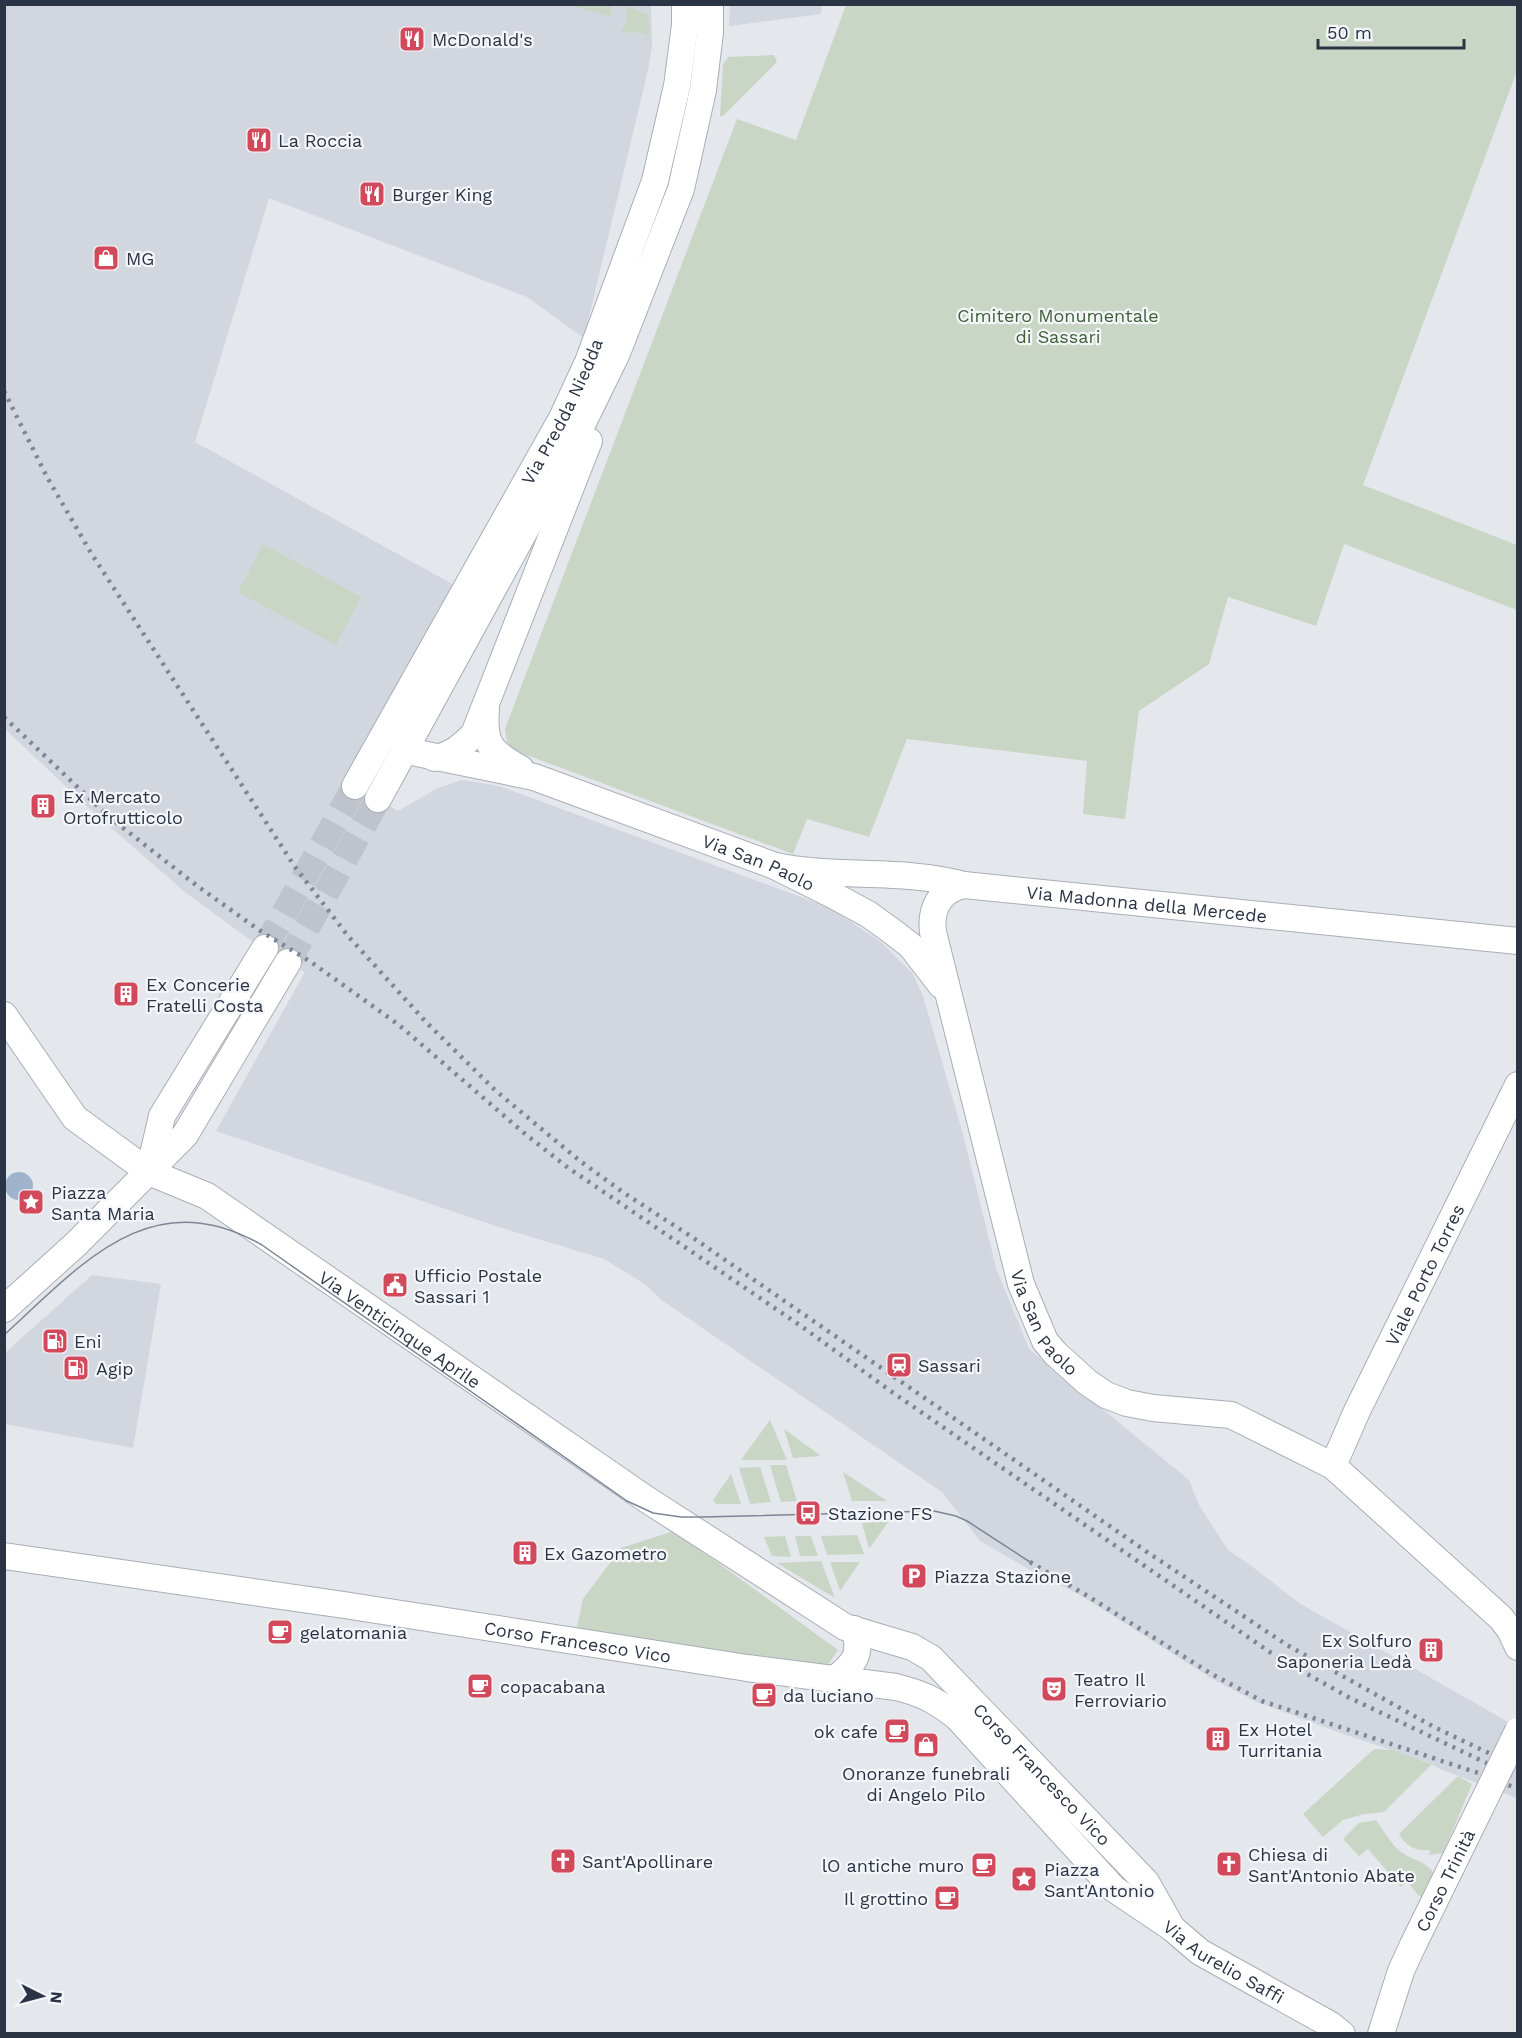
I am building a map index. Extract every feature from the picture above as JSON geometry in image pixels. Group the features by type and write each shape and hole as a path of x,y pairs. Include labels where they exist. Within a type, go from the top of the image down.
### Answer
{"main road":[{"name":"Via Predda Niedda","path":"356,786 562,418 588,362 655,181 677,86 685,25 685,4"},
{"name":"Via Predda Niedda","path":"617,353 573,443 380,795 410,764 422,759 443,757 455,751 474,734 486,706 587,445 617,353 681,189 703,90 710,32 710,4"},
{"name":"Via San Paolo","path":"486,706 484,729 487,742 493,752 534,777"},
{"path":"399,709 398,734 406,747 435,758"},
{"name":"Via San Paolo","path":"435,758 455,760 534,777 775,866 868,914 893,932 911,946 949,998"},
{"name":"Via Madonna della Mercede","path":"775,866 817,873 896,875 940,879 964,885 1518,941"},
{"name":"Via San Paolo","path":"964,885 953,888 939,899 933,915 933,932 1021,1284 1045,1341 1087,1382 1106,1395 1127,1403 1153,1408 1231,1415 1333,1466"},
{"path":"149,1172 162,1116 265,948"},
{"path":"4,1309 62,1258 185,1135 288,962"},
{"name":"Via Venticinque Aprile","path":"4,1015 75,1118 149,1172 207,1196 646,1499"},
{"name":"Viale Porto Torres","path":"1333,1466 1362,1400 1518,1085"},
{"path":"1333,1466 1501,1618 1518,1647"},
{"name":"Corso Francesco Vico","path":"646,1499 845,1627 912,1647 932,1658 1146,1882 1172,1928"},
{"name":"Corso Francesco Vico","path":"4,1556 344,1605 747,1668 896,1687 920,1693 957,1717 1085,1857"},
{"path":"835,1679 855,1660 858,1641 854,1629"},
{"name":"Corso Trinità","path":"1381,2034 1401,1971 1518,1731"},
{"name":"Via Aurelio Saffi","path":"1085,1857 1114,1889 1172,1928 1200,1952 1331,2025 1342,2034"}],"shaded area":[{"path":"730,4 822,5 821,14 729,26"},
{"path":"4,5 651,5 652,46 648,70 584,338 527,297 269,198 195,442 454,585 345,780 398,811 438,788 462,780 499,786 831,908 882,943 913,974 923,996 964,1138 996,1268 1029,1349 1189,1480 1199,1505 1228,1550 1299,1603 1517,1727 1517,1798 1440,1769 1428,1762 1257,1702 1214,1680 1085,1598 980,1541 942,1492 663,1301 645,1284 604,1259 499,1227 216,1131 305,972 252,941 186,893 90,809 5,729"},
{"name":"Agip","path":"92,1275 161,1284 133,1448 5,1424 5,1353"}],"green space":[{"path":"569,5 611,5 611,17"},
{"name":"Cimitero Monumentale di Sassari","path":"846,5 1517,5 1517,71 1363,485 1517,545 1517,610 1344,544 1316,626 1228,597 1209,664 1139,711 1125,819 1083,814 1087,761 907,739 869,837 807,819 793,854 513,750 507,742 505,729 737,119 796,140"},
{"path":"627,6 648,15 649,36 643,33 621,32 626,22"},
{"path":"774,55 777,62 723,116 720,116 723,64 728,57"},
{"path":"263,544 361,597 336,645 238,592"},
{"path":"770,1420 787,1460 741,1460"},
{"path":"784,1429 821,1456 793,1458"},
{"path":"770,1465 786,1465 797,1501 781,1502"},
{"path":"760,1467 771,1502 750,1504 739,1468"},
{"path":"843,1472 887,1501 852,1501"},
{"path":"731,1474 741,1504 716,1504 713,1500"},
{"path":"889,1521 869,1549 862,1523"},
{"path":"674,1531 838,1650 825,1669 576,1631 583,1599 621,1548"},
{"path":"857,1535 864,1554 827,1555 821,1536"},
{"path":"785,1536 791,1557 772,1556 764,1537"},
{"path":"795,1536 811,1536 818,1556 800,1556"},
{"path":"821,1561 835,1598 777,1563"},
{"path":"830,1562 860,1562 840,1591"},
{"path":"1374,1749 1392,1750 1432,1764 1384,1812 1364,1814 1343,1820 1323,1837 1303,1814"},
{"path":"1458,1776 1472,1784 1443,1853 1429,1855 1430,1850 1420,1850 1408,1845 1399,1834"},
{"path":"1376,1820 1400,1851 1423,1863 1433,1872 1422,1899 1407,1882 1401,1887 1368,1849 1359,1856 1343,1839 1359,1823"}],"water":[{"path":"19,1172 29,1176 33,1186 29,1196 19,1200 9,1196 5,1186 9,1176"}],"tunnel":[{"path":"265,948 355,786"},
{"path":"288,962 378,799"}],"tram line":[{"path":"4,1335 61,1282 90,1259 120,1240 151,1227 185,1222 222,1228 262,1245 627,1501 653,1513 702,1517 934,1511 967,1521 1030,1562"}],"railway":[{"path":"4,391 47,477 91,553 295,867 348,936 426,1022 496,1091 580,1161 624,1193 692,1237 1150,1554 1287,1645 1434,1727 1518,1767"},
{"path":"4,717 108,816 196,885 259,930 311,962 399,1025 567,1167 801,1326 892,1392 1277,1657 1350,1698 1518,1778"},
{"path":"1030,1562 1210,1673 1262,1701 1481,1774 1518,1789"}],"place":[{"name":"McDonald's","path":"412,39"},
{"name":"La Roccia","path":"259,140"},
{"name":"Burger King","path":"372,194"},
{"name":"MG","path":"106,258"},
{"name":"Ex Mercato Ortofrutticolo","path":"43,806"},
{"name":"Ex Concerie Fratelli Costa","path":"126,994"},
{"name":"Piazza Santa Maria","path":"31,1202"},
{"name":"Ufficio Postale Sassari 1","path":"395,1285"},
{"name":"Eni","path":"55,1341"},
{"name":"Sassari","path":"899,1365"},
{"name":"Agip","path":"76,1368"},
{"name":"Stazione FS","path":"808,1513"},
{"name":"Ex Gazometro","path":"525,1553"},
{"name":"Piazza Stazione","path":"914,1576"},
{"name":"gelatomania","path":"280,1632"},
{"name":"Ex Solfuro Saponeria Ledà","path":"1431,1650"},
{"name":"copacabana","path":"480,1686"},
{"name":"Teatro Il Ferroviario","path":"1054,1689"},
{"name":"da luciano","path":"764,1695"},
{"name":"ok cafe","path":"897,1731"},
{"name":"Ex Hotel Turritania","path":"1218,1739"},
{"name":"Onoranze funebrali di Angelo Pilo","path":"926,1745"},
{"name":"Sant'Apollinare","path":"563,1861"},
{"name":"Chiesa di Sant'Antonio Abate","path":"1229,1864"},
{"name":"lO antiche muro","path":"984,1865"},
{"name":"Piazza Sant'Antonio","path":"1024,1879"},
{"name":"Il grottino","path":"947,1898"}]}
